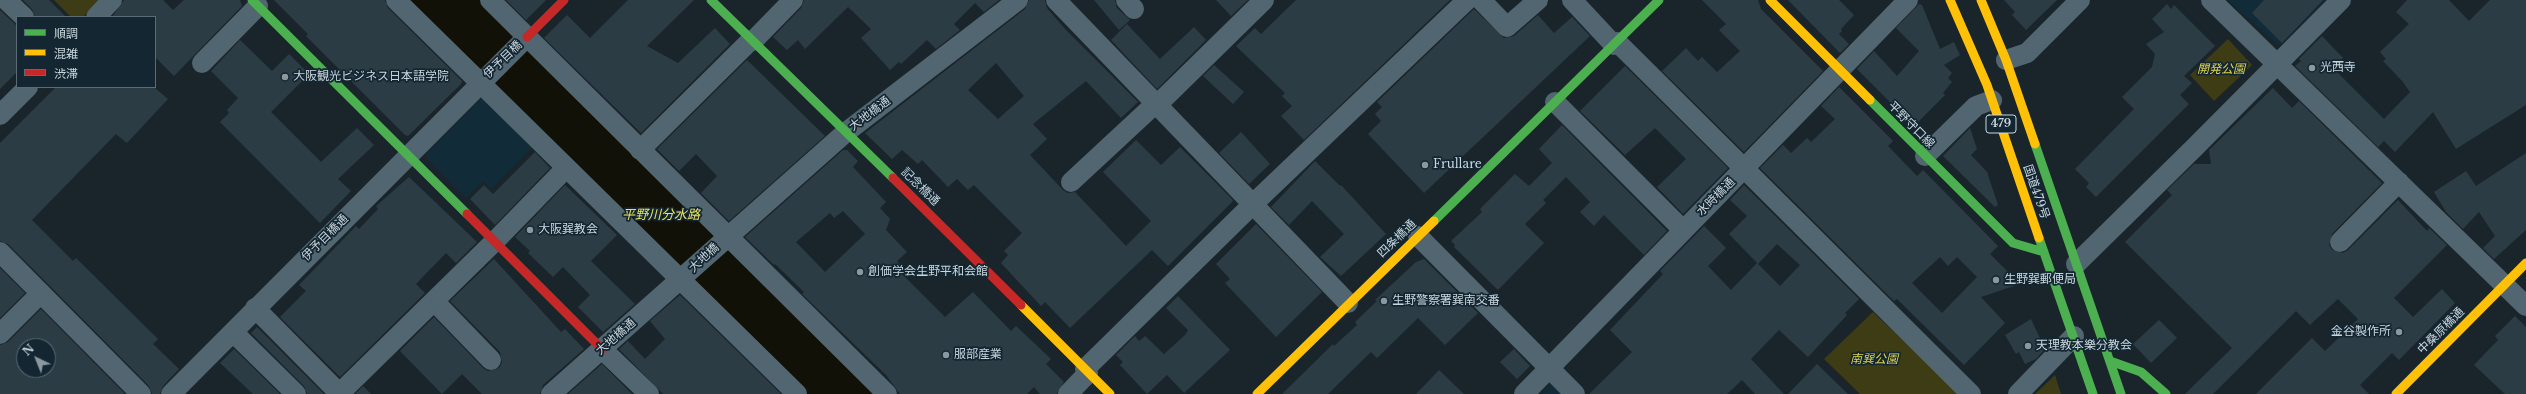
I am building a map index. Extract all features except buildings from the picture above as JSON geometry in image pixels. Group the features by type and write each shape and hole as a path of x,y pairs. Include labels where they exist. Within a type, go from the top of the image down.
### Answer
{"main road":[{"path":"528,37 564,0"},
{"name":"記念橋通","path":"711,0 845,133 932,216 1110,394"},
{"path":"1615,43 1660,0"},
{"name":"平野守口線","path":"1770,0 1839,71 2013,243 2044,252"},
{"name":"国道479号","path":"1950,0 1992,100 2093,394"},
{"name":"国道479号","path":"1981,0 2006,60 2121,394"},
{"path":"255,3 602,349"},
{"name":"四条橋通","path":"1257,394 1348,303 1615,43"},
{"name":"中桑原橋通","path":"2396,394 2526,263"},
{"path":"2110,361 2135,366 2152,377 2166,394"}],"street":[{"path":"6,0 23,16"},
{"path":"97,16 112,0"},
{"path":"396,0 797,394"},
{"path":"490,0 887,394"},
{"path":"640,150 793,0"},
{"name":"大地橋通","path":"727,236 845,133 1018,0"},
{"path":"1056,0 1155,105 1348,303"},
{"path":"1071,182 1155,105 1264,0"},
{"path":"1068,394 1086,371 1253,204 1467,0"},
{"path":"1480,0 1507,27 1538,0"},
{"path":"1572,0 1971,394"},
{"name":"水時橋通","path":"1524,394 1908,0"},
{"path":"2006,60 2027,53 2080,0"},
{"path":"2076,264 2341,0"},
{"path":"2215,1 2526,306"},
{"path":"202,63 255,3"},
{"name":"伊予目橋","path":"479,83 528,37"},
{"name":"伊予目橋通","path":"171,394 479,83"},
{"path":"0,115 27,88"},
{"path":"1926,156 1976,106 1992,100"},
{"path":"1555,102 1683,230"},
{"path":"255,308 340,394 495,241 566,168"},
{"path":"2340,242 2399,182"},
{"name":"大地橋","path":"681,279 727,236"},
{"path":"1418,236 1576,394"},
{"path":"0,252 141,394"},
{"name":"大地橋通","path":"551,394 681,279"},
{"path":"0,334 41,293"},
{"path":"434,301 491,360"},
{"path":"233,332 296,394"},
{"path":"2018,394 2074,336"},
{"path":"602,349 649,394"}],"shaded area":[{"path":"2325,0 2279,46 2229,1"},
{"path":"483,97 533,147 491,189 483,181 466,198 427,159 427,153"},
{"path":"1553,382 1565,394 1541,394"}],"green space":[{"path":"54,0 99,0 84,16 70,16"},
{"name":"開発公園","path":"2228,39 2252,65 2214,101 2190,75"},
{"name":"南巽公園","path":"1873,312 1960,394 1860,394 1824,359"},
{"path":"2055,375 2061,394 2035,394"}],"water":[{"name":"平野川分水路","path":"407,0 481,0 879,394 804,394"}],"traffic: fast":[{"path":"252,0 467,214"},
{"path":"711,0 893,178"},
{"path":"1434,221 1659,0"},
{"path":"1870,100 2013,243 2044,252"},
{"path":"2035,144 2121,394"},
{"path":"2039,238 2093,394"},
{"path":"2110,361 2141,372 2166,394"}],"traffic: slow":[{"path":"1770,0 1870,100"},
{"path":"1950,0 1987,85 2039,238"},
{"path":"1981,0 2006,60 2035,144"},
{"path":"1257,394 1434,221"},
{"path":"2396,394 2526,263"},
{"path":"1021,305 1110,394"}],"traffic: jam":[{"path":"527,37 564,0"},
{"path":"893,178 1021,305"},
{"path":"467,214 602,349"}],"place":[{"name":"光西寺","path":"2312,68"},
{"name":"大阪観光ビジネス日本語学院","path":"285,77"},
{"name":"Frullare","path":"1425,165"},
{"name":"大阪巽教会","path":"530,230"},
{"name":"創価学会生野平和会館","path":"860,272"},
{"name":"生野巽郵便局","path":"1996,280"},
{"name":"生野警察署巽南交番","path":"1384,301"},
{"name":"金谷製作所","path":"2399,332"},
{"name":"天理教本樂分教会","path":"2028,346"},
{"name":"服部産業","path":"946,355"}]}
